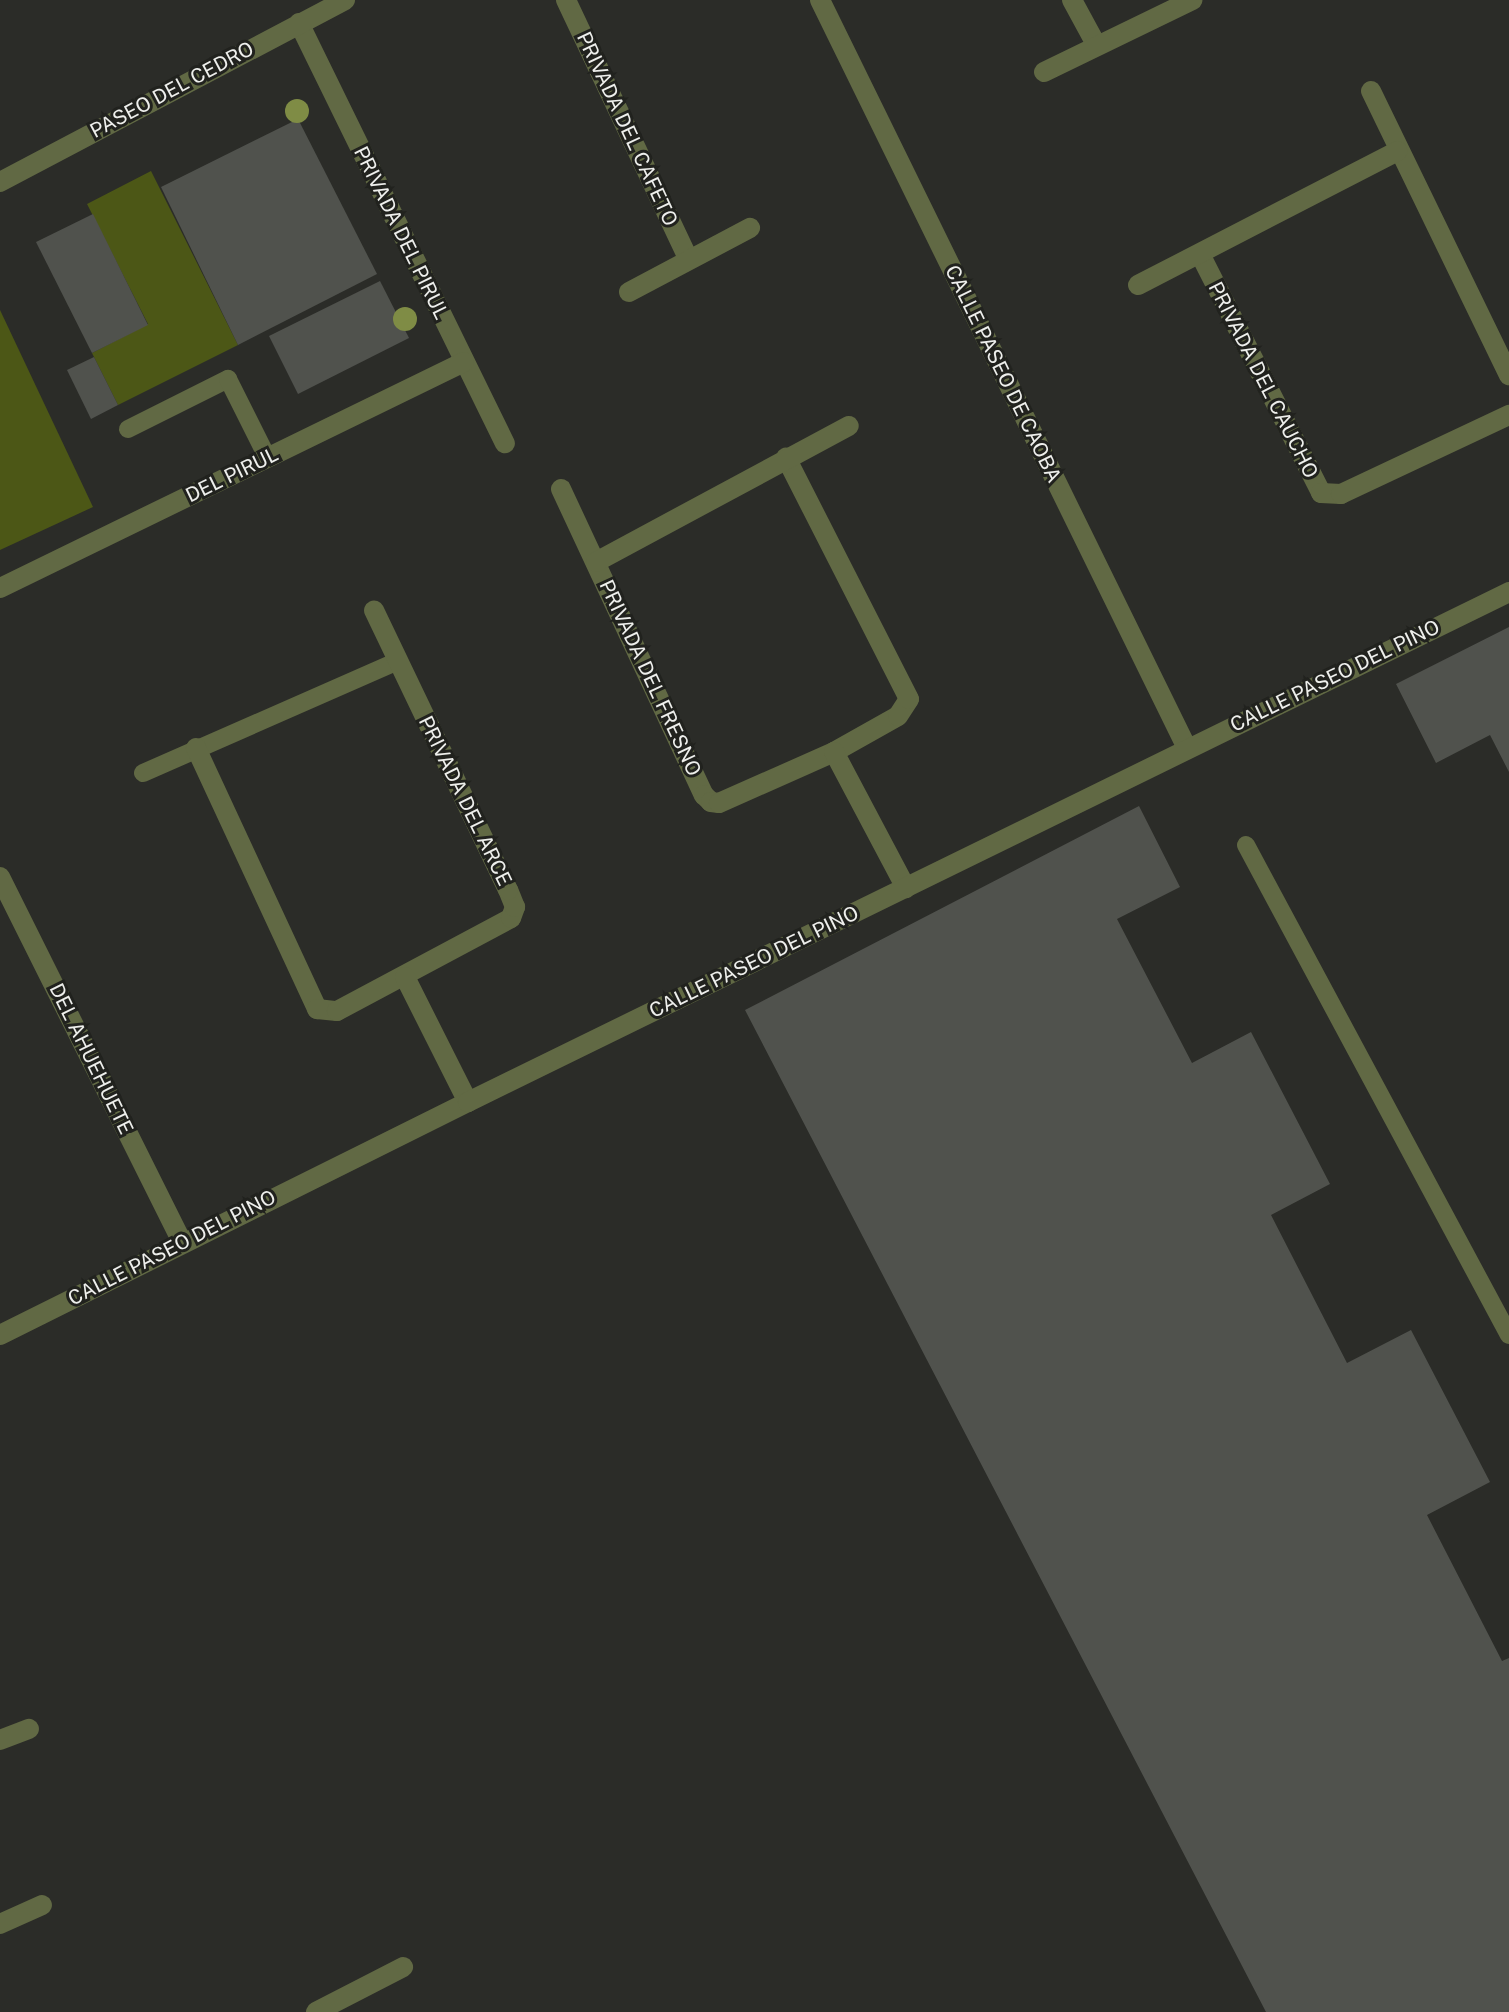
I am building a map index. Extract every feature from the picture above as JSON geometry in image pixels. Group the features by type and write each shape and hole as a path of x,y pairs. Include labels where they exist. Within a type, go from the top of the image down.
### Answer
{"street":[{"name":"PASEO DEL CEDRO","path":"0,182 345,0"},
{"name":"PRIVADA DEL CAFETO","path":"566,0 688,258"},
{"name":"CALLE PASEO DE CAOBA","path":"820,0 1187,748"},
{"path":"1072,0 1097,46"},
{"path":"1044,72 1192,0"},
{"name":"PRIVADA DEL PIRUL","path":"299,23 505,443"},
{"path":"1371,91 1509,375"},
{"path":"1138,285 1398,151"},
{"path":"629,292 688,258 750,228"},
{"name":"PRIVADA DEL CAUCHO","path":"1200,254 1321,493 1341,494 1509,415"},
{"name":"DEL PIRUL","path":"0,588 464,362"},
{"name":"PRIVADA DEL FRESNO","path":"596,562 849,426"},
{"name":"PRIVADA DEL FRESNO","path":"561,489 704,795 711,802 728,801 834,752 898,716 909,699 786,458"},
{"name":"CALLE PASEO DEL PINO","path":"0,1335 182,1242 1509,592"},
{"name":"PRIVADA DEL ARCE","path":"196,748 317,1009 337,1011 511,918 515,907 374,610"},
{"path":"834,752 906,888"},
{"name":"DEL AHUEHUETE","path":"0,877 182,1242"},
{"path":"405,977 468,1102"},
{"path":"0,1740 29,1729"},
{"path":"0,1924 42,1905"},
{"path":"316,2012 403,1967"}],"lane":[{"path":"128,429 228,379 267,457"},
{"path":"143,773 398,661"},
{"path":"1246,845 1509,1335"}],"green space":[{"path":"151,171 238,345 118,405 92,353 148,324 87,204"},
{"path":"0,310 93,507 0,550"}],"building":[{"path":"298,119 377,274 238,345 161,187"},
{"path":"93,214 148,325 92,353 36,242"},
{"path":"380,281 409,338 298,394 269,336"},
{"path":"94,357 118,405 91,419 67,370"},
{"path":"1509,627 1509,772 1490,735 1436,763 1396,684"},
{"path":"1139,806 1180,887 1117,919 1192,1063 1251,1032 1330,1184 1271,1215 1347,1363 1411,1330 1490,1482 1427,1515 1502,1661 1509,1658 1509,2012 1266,2012 745,1010"}]}
